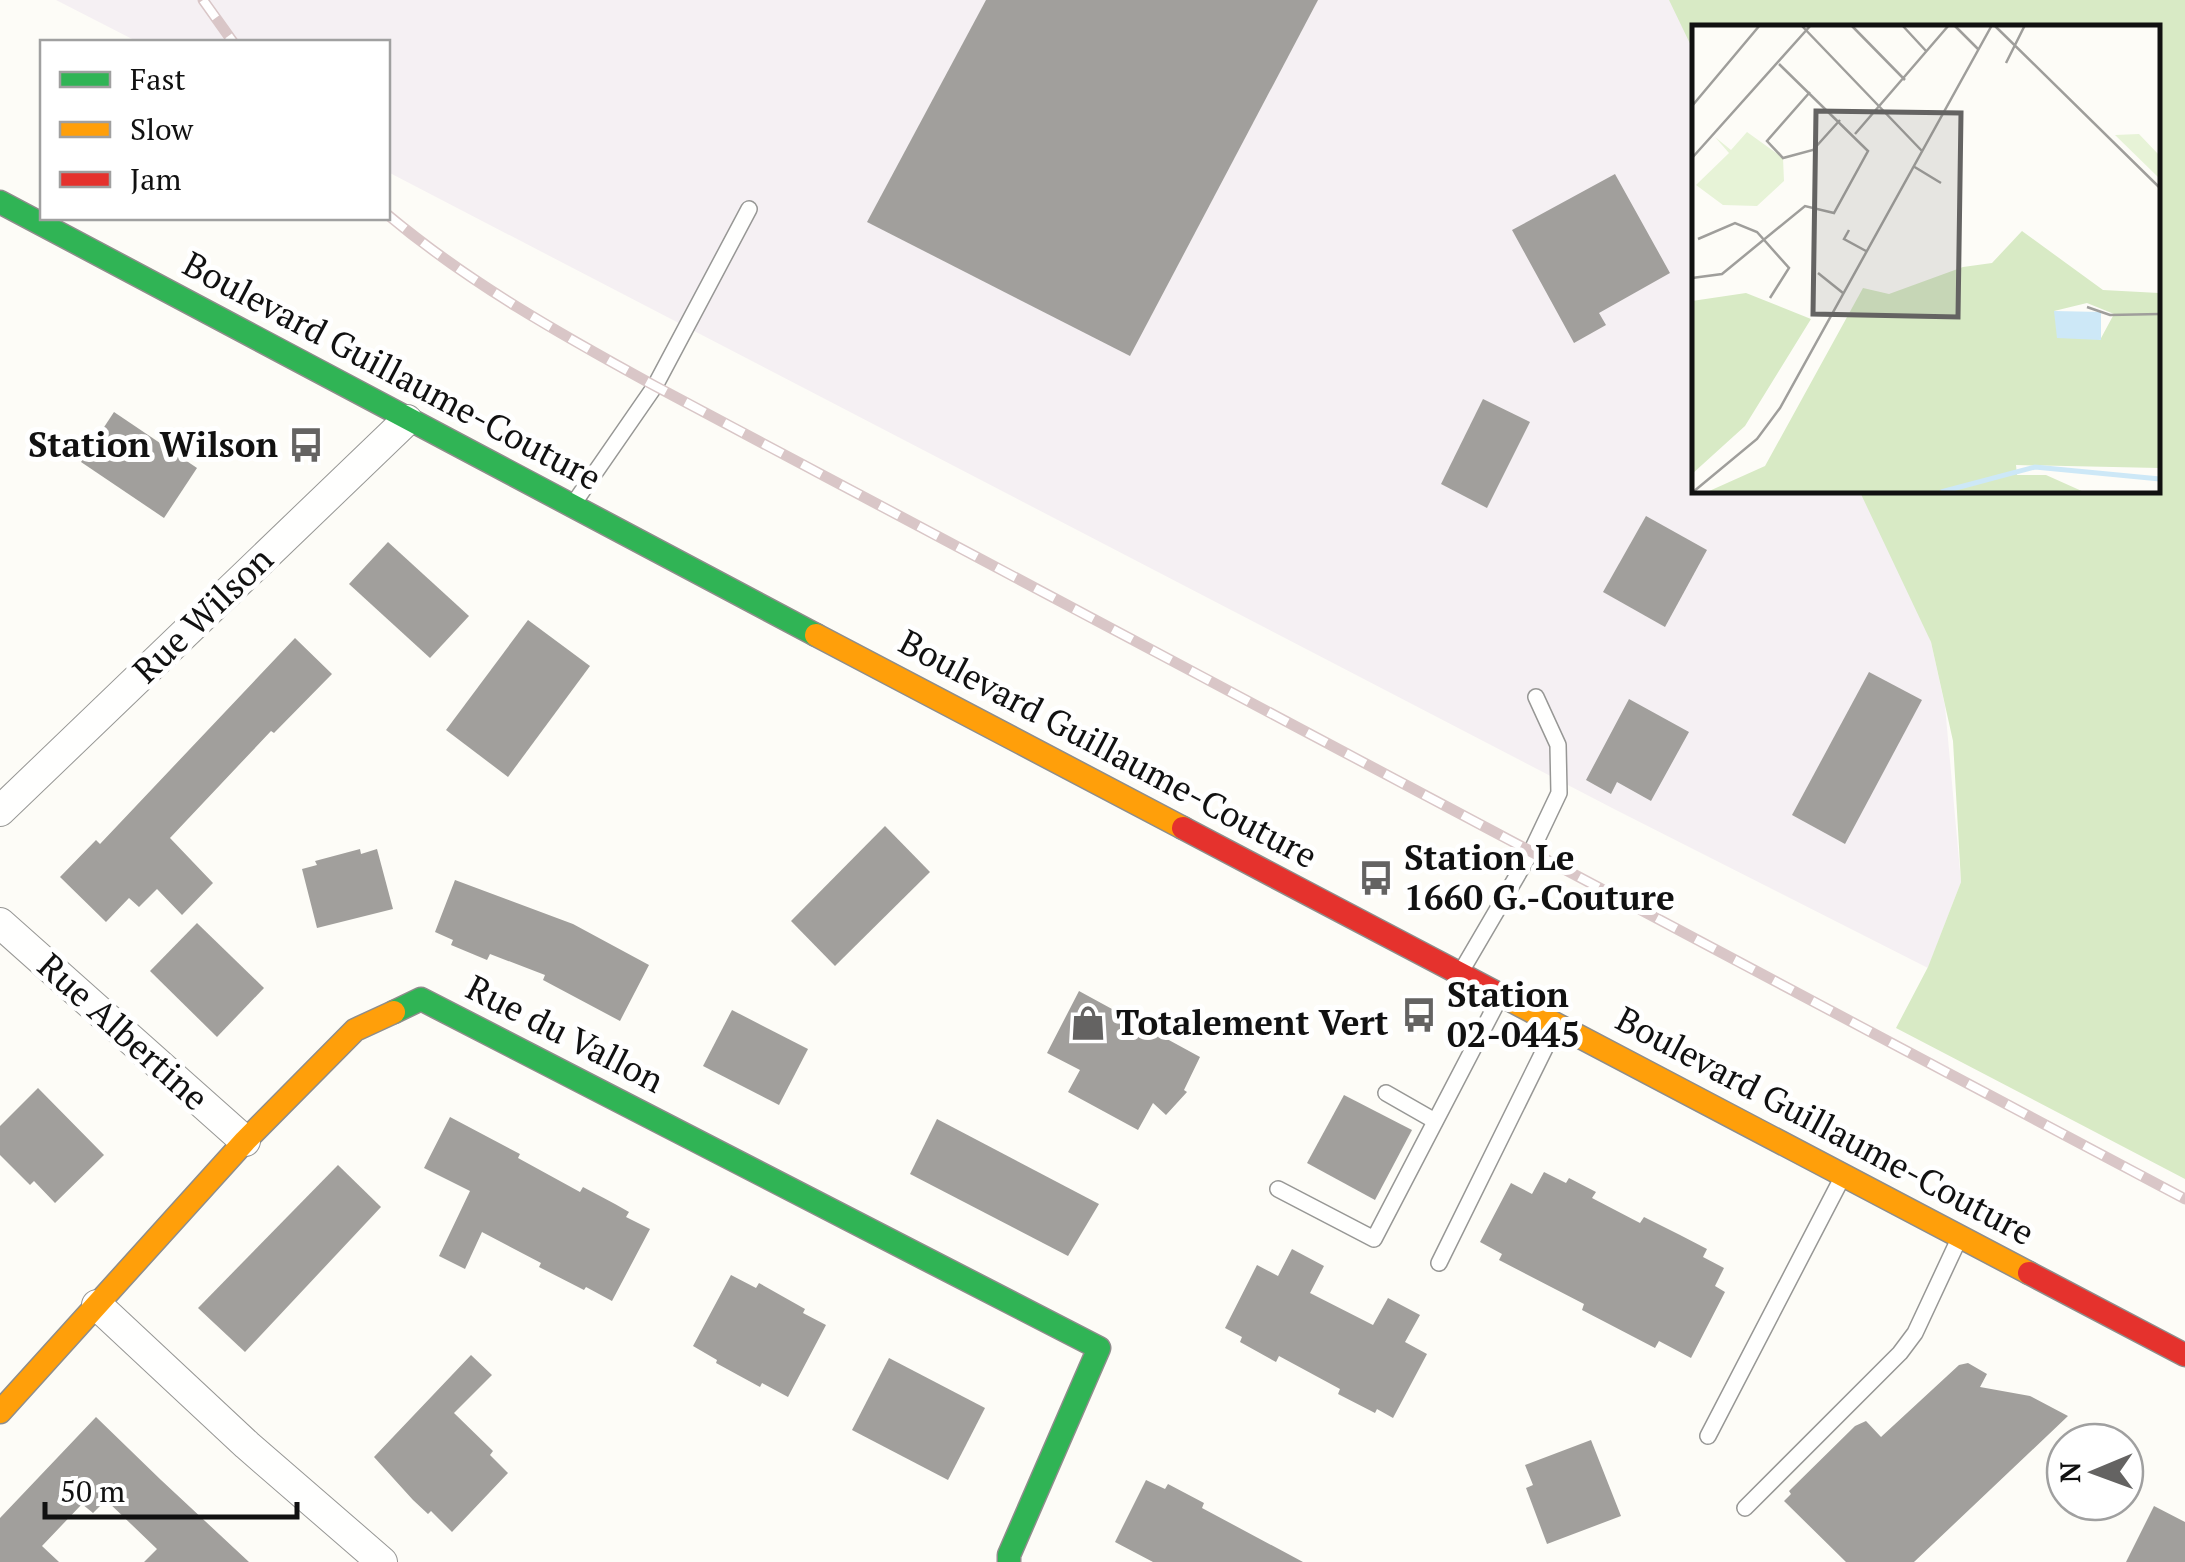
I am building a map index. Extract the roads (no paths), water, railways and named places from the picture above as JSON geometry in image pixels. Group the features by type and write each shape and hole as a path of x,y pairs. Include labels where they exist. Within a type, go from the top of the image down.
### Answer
{"main road":[{"name":"Boulevard Guillaume-Couture","path":"0,202 2185,1356"},
{"name":"Rue du Vallon","path":"0,1412 246,1141 355,1030 421,999 1099,1348 1008,1555 1009,1562"}],"street":[{"name":"Rue Wilson","path":"0,811 407,420"},
{"name":"Rue Albertine","path":"0,923 246,1141"},
{"path":"97,1305 247,1445 382,1562"}],"lane":[{"path":"572,506 655,386 748,209"},
{"path":"1460,974 1532,852 1559,793 1558,745 1536,697"},
{"path":"1278,1189 1374,1239 1500,995"},
{"path":"1438,1263 1557,1025"},
{"path":"1386,1093 1436,1121"},
{"path":"1708,1436 1843,1176"},
{"path":"1745,1508 1900,1353 1915,1332 1960,1237"}],"railway":[{"path":"203,0 232,40"},
{"path":"390,217 484,286 655,386 2185,1199"}],"place":[{"name":"Station Wilson","path":"306,445"},
{"name":"Station Le 1660 G.-Couture","path":"1376,878"},
{"name":"Station 02-0445","path":"1419,1015"},
{"name":"Totalement Vert","path":"1088,1023"}]}
